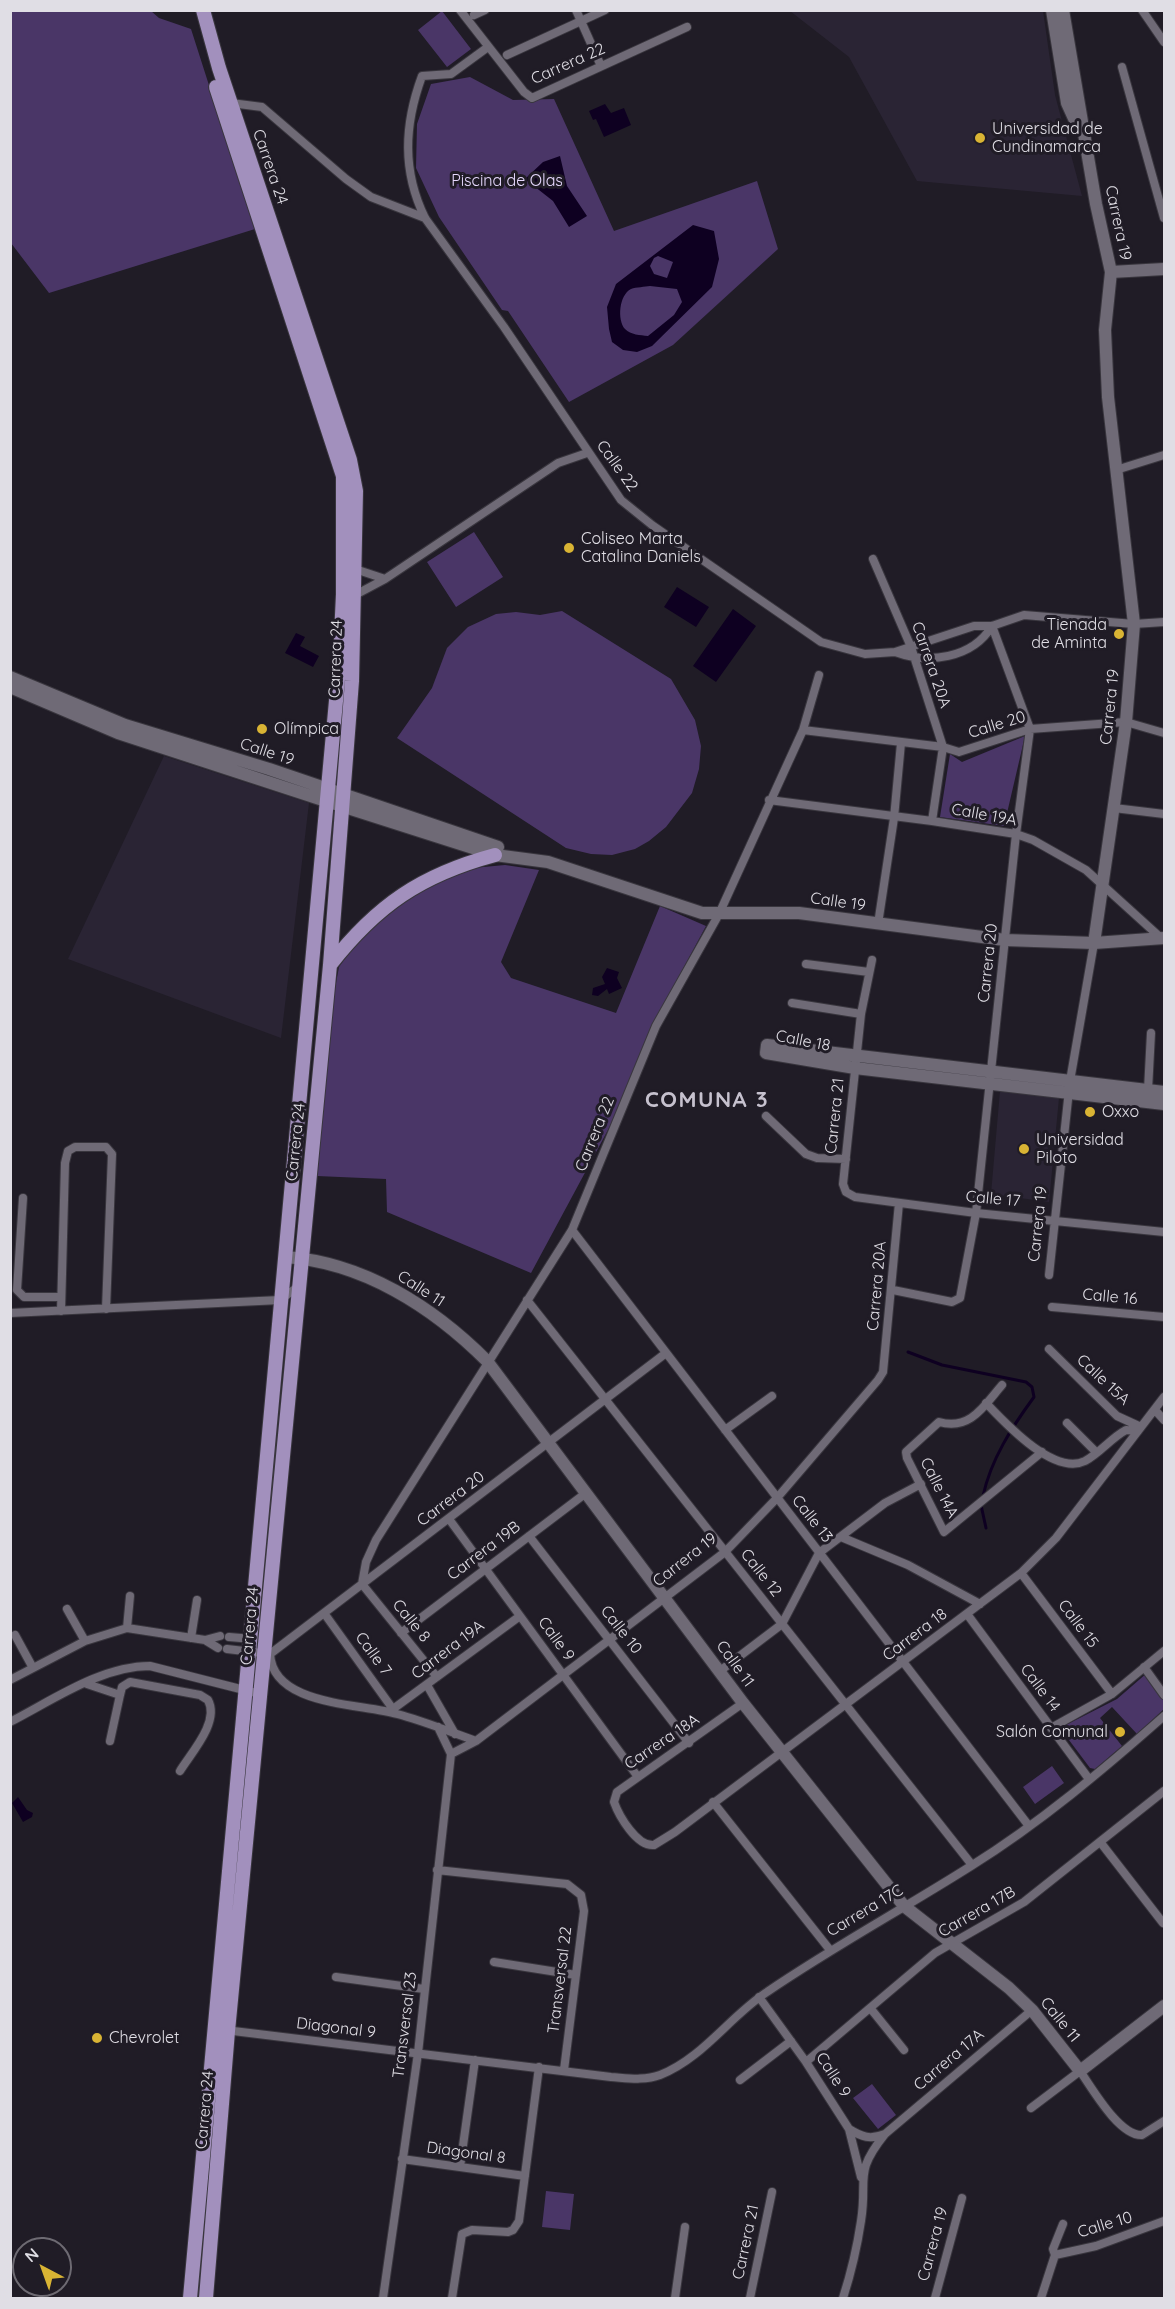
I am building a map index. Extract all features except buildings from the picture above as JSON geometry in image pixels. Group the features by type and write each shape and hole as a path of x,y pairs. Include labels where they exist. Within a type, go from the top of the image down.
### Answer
{"main road":[{"name":"Carrera 24","path":"190,2298 343,605 343,476 193,10"},
{"name":"Carrera 24","path":"202,10 350,460 356,491 352,681 330,965 267,1649 260,1694 228,2031 206,2298"},
{"path":"330,965 355,933 385,905 410,888 455,866 495,855"}],"street":[{"name":"Carrera 22","path":"460,10 524,92 532,98 687,27"},
{"path":"474,15 485,10"},
{"path":"576,10 601,66"},
{"path":"507,55 605,10"},
{"name":"Carrera 19","path":"1052,10 1067,103 1086,142"},
{"name":"Carrera 19","path":"1049,1275 1070,1086 1094,943 1126,722 1134,624 1108,397 1105,330 1111,272 1063,10"},
{"path":"1142,10 1164,42"},
{"name":"Calle 22","path":"488,46 451,74 422,76 415,95 406,154 417,203 425,218 504,327 587,453 621,500 652,525 821,642 864,654 895,652 974,626 992,626 1024,615 1134,624 1164,622"},
{"path":"1122,68 1164,218"},
{"path":"231,103 262,107 363,191 425,218"},
{"path":"1111,272 1164,269"},
{"path":"355,595 385,579 558,463 587,453"},
{"path":"1116,470 1164,455"},
{"name":"Carrera 20A","path":"873,559 911,647 943,747 932,821"},
{"path":"355,569 385,579"},
{"name":"Calle 22","path":"895,652 915,659 928,659 964,651 983,640 992,626"},
{"name":"Carrera 20","path":"893,1290 952,1302 960,1298 964,1291 976,1213 992,1079 1016,834 1030,729 992,626"},
{"name":"Carrera 22","path":"362,1584 366,1562 376,1540 487,1361 572,1230 656,1026 719,914 769,800 803,730 819,675"},
{"name":"Calle 19","path":"10,677 126,725 327,796"},
{"name":"Calle 19","path":"10,687 118,733 342,800 515,856"},
{"name":"Calle 20","path":"803,730 943,747 959,752 1030,729 1126,722 1164,733"},
{"path":"878,924 894,818 901,743"},
{"name":"Calle 19A","path":"769,800 1016,834 1033,840 1069,860 1103,883 1163,938"},
{"path":"1114,808 1164,814"},
{"name":"Calle 19","path":"412,823 495,855 548,862 702,913 799,913 1005,940 1094,943 1163,938"},
{"name":"Carrera 21","path":"855,1197 844,1190 846,1159 861,1014 872,960"},
{"path":"807,964 869,972"},
{"path":"792,1003 861,1014"},
{"path":"1148,1090 1151,1033"},
{"name":"Calle 18","path":"855,1062 767,1045 766,1053 992,1079 1164,1092"},
{"name":"Calle 18","path":"1070,1086 1164,1104"},
{"path":"765,1116 806,1154 817,1158 846,1159"},
{"path":"61,1311 66,1155 75,1147 106,1148 112,1154 106,1309"},
{"name":"Calle 17","path":"855,1197 976,1213 1055,1219 1164,1232"},
{"path":"22,1198 17,1290 24,1297 61,1297"},
{"name":"Carrera 20A","path":"883,1372 893,1290 899,1203"},
{"name":"Calle 13","path":"572,1230 1029,1826"},
{"name":"Calle 11","path":"285,1257 336,1265 380,1282 450,1327 487,1361 743,1703 904,1906 1009,1988 1032,2010 1112,2115 1136,2135 1150,2132 1164,2121"},
{"path":"10,1313 280,1300 299,1286"},
{"name":"Calle 12","path":"527,1300 972,1865"},
{"name":"Calle 16","path":"1052,1307 1164,1317"},
{"name":"Calle 15A","path":"1049,1349 1117,1416 1139,1429"},
{"name":"Carrera 20","path":"267,1649 324,1613 606,1401 666,1353"},
{"name":"Carrera 19","path":"476,1741 725,1552 777,1498 883,1372"},
{"path":"1002,1385 986,1403 1011,1428 1041,1452 1061,1463 1084,1461 1126,1430 1139,1429"},
{"path":"725,1430 772,1396"},
{"name":"Carrera 18","path":"641,1842 650,1846 658,1843 783,1753 1021,1573 1050,1545 1164,1397"},
{"name":"Calle 14A","path":"986,1403 967,1422 953,1425 939,1422 908,1449 906,1458 944,1533 1041,1452"},
{"path":"1155,1410 1164,1420"},
{"path":"1067,1423 1096,1452"},
{"path":"720,1671 782,1624 819,1553 885,1503 921,1484"},
{"name":"Carrera 19B","path":"401,1632 586,1493"},
{"name":"Calle 9","path":"449,1519 638,1777"},
{"name":"Calle 10","path":"529,1536 610,1638 688,1743"},
{"path":"841,1537 908,1565 980,1604"},
{"name":"Calle 15","path":"1021,1573 1112,1694"},
{"name":"Calle 8","path":"362,1584 437,1677"},
{"path":"127,1628 130,1596"},
{"path":"191,1638 197,1600"},
{"path":"67,1609 85,1641"},
{"name":"Calle 7","path":"324,1613 395,1711"},
{"name":"Calle 14","path":"967,1614 1089,1779"},
{"name":"Carrera 19A","path":"395,1711 520,1616"},
{"path":"10,1680 85,1641 127,1628 205,1640 223,1648 250,1645 267,1649"},
{"path":"15,1635 33,1668"},
{"path":"205,1640 224,1636 267,1649"},
{"path":"267,1649 272,1670 286,1684 326,1702 395,1711 476,1741"},
{"path":"1051,1728 1112,1694 1164,1651"},
{"path":"10,1722 122,1668 150,1666 260,1694"},
{"path":"1144,1667 1164,1695"},
{"path":"110,1741 124,1684 130,1682 200,1695 208,1700 212,1712 208,1726 180,1771"},
{"path":"87,1684 120,1695"},
{"path":"427,1685 455,1734"},
{"name":"Carrera 18A","path":"641,1842 619,1814 614,1802 617,1792 743,1703"},
{"name":"Carrera 17C","path":"564,2070 644,2079 659,2076 676,2067 712,2040 759,1997 830,1950 972,1865 1029,1826 1164,1716"},
{"path":"438,1727 451,1754 476,1741"},
{"name":"Transversal 23","path":"383,2298 418,2053 451,1754"},
{"name":"Carrera 17B","path":"806,2062 935,1953 1024,1902 1164,1791"},
{"path":"713,1802 830,1950"},
{"path":"1101,1843 1164,1923"},
{"name":"Transversal 22","path":"437,1870 567,1884 581,1895 584,1911 564,2070"},
{"path":"494,1962 576,1975"},
{"path":"336,1977 424,1989"},
{"name":"Calle 9","path":"759,1997 806,2062 849,2129 862,2180"},
{"path":"1031,2108 1164,2006"},
{"path":"871,2009 904,2050"},
{"name":"Carrera 17A","path":"862,2180 870,2153 885,2134 1032,2010"},
{"name":"Diagonal 9","path":"213,2028 564,2070"},
{"path":"740,2080 791,2041"},
{"path":"460,2167 475,2060"},
{"path":"452,2298 460,2240 468,2230 502,2233 513,2230 519,2221 539,2067"},
{"path":"849,2129 862,2138 876,2138 885,2134"},
{"name":"Diagonal 8","path":"402,2159 525,2176"},
{"path":"843,2298 857,2252 862,2213 862,2180"},
{"name":"Carrera 21","path":"750,2298 772,2192"},
{"name":"Carrera 19","path":"935,2298 962,2198"},
{"name":"Calle 10","path":"1055,2255 1096,2246 1164,2221"},
{"path":"1041,2298 1055,2255 1053,2249 1063,2224"},
{"path":"675,2298 685,2228"}],"shaded area":[{"name":"Universidad de Cundinamarca","path":"790,11 1043,11 1055,95 1082,196 917,181 849,57"},
{"path":"605,104 611,113 624,108 631,125 604,137 596,119 593,120 589,111"},
{"path":"560,156 567,186 587,216 569,227 553,201 525,179 543,162"},
{"path":"693,225 714,231 719,259 712,287 652,346 637,352 623,350 612,342 607,307 616,284","holes":["658,256 673,262 667,278 654,274 650,266 654,258","650,286 677,289 682,302 674,315 648,336 630,332 625,329 621,320 620,308 624,297 631,289"]},
{"path":"677,587 709,607 696,627 664,607"},
{"path":"733,609 756,626 716,682 693,666"},
{"path":"296,633 305,637 300,646 319,656 313,667 285,653"},
{"path":"164,756 309,803 281,1038 68,959"},
{"path":"607,968 619,972 617,978 622,988 609,994 607,989 598,996 592,995 593,988 605,984 602,977"},
{"name":"Universidad Piloto","path":"1000,1091 1059,1098 1049,1202 991,1194"},
{"path":"18,1797 27,1810 33,1813 32,1817 23,1822 12,1803"}],"green space":[{"path":"11,11 151,11 159,18 191,29 255,229 49,293 11,243"},
{"path":"442,11 471,49 447,67 418,30"},
{"name":"Piscina de Olas","path":"470,77 513,100 554,99 614,231 757,181 778,249 673,345 569,402 508,311 502,310 439,217 416,168 417,124 431,84"},
{"path":"474,532 503,577 456,607 427,562"},
{"path":"562,611 671,679 695,720 701,746 699,769 692,793 666,827 635,849 612,855 591,854 566,848 397,738 432,688 447,648 468,627 496,614 516,612 540,615"},
{"path":"1025,736 1004,826 940,817 950,754 962,762"},
{"path":"505,865 539,870 501,962 511,978 616,1013 660,906 706,926 648,1034 616,1115 531,1273 387,1212 386,1179 317,1176 333,999 339,967 366,929 421,887 462,869"},
{"path":"1147,1673 1164,1697 1164,1709 1137,1734 1112,1707 1100,1718 1122,1746 1095,1769 1090,1768 1060,1728 1117,1699"},
{"path":"1052,1766 1064,1783 1035,1804 1023,1787"},
{"path":"872,2084 896,2115 878,2129 853,2098"},
{"path":"546,2191 574,2194 570,2230 542,2227"}],"waterway":[{"path":"908,1352 942,1365 1026,1382 1032,1387 1034,1397 1003,1444 991,1469 983,1496"},
{"path":"981,1505 986,1528"}],"place":[{"name":"Universidad de Cundinamarca","path":"980,138"},
{"name":"Coliseo Marta Catalina Daniels","path":"569,548"},
{"name":"Tienada de Aminta","path":"1119,634"},
{"name":"Olímpica","path":"262,729"},
{"name":"Oxxo","path":"1090,1112"},
{"name":"Universidad Piloto","path":"1024,1149"},
{"name":"Salón Comunal","path":"1120,1732"},
{"name":"Chevrolet","path":"97,2038"}],"district":[{"name":"COMUNA 3","path":"707,1100"}]}
